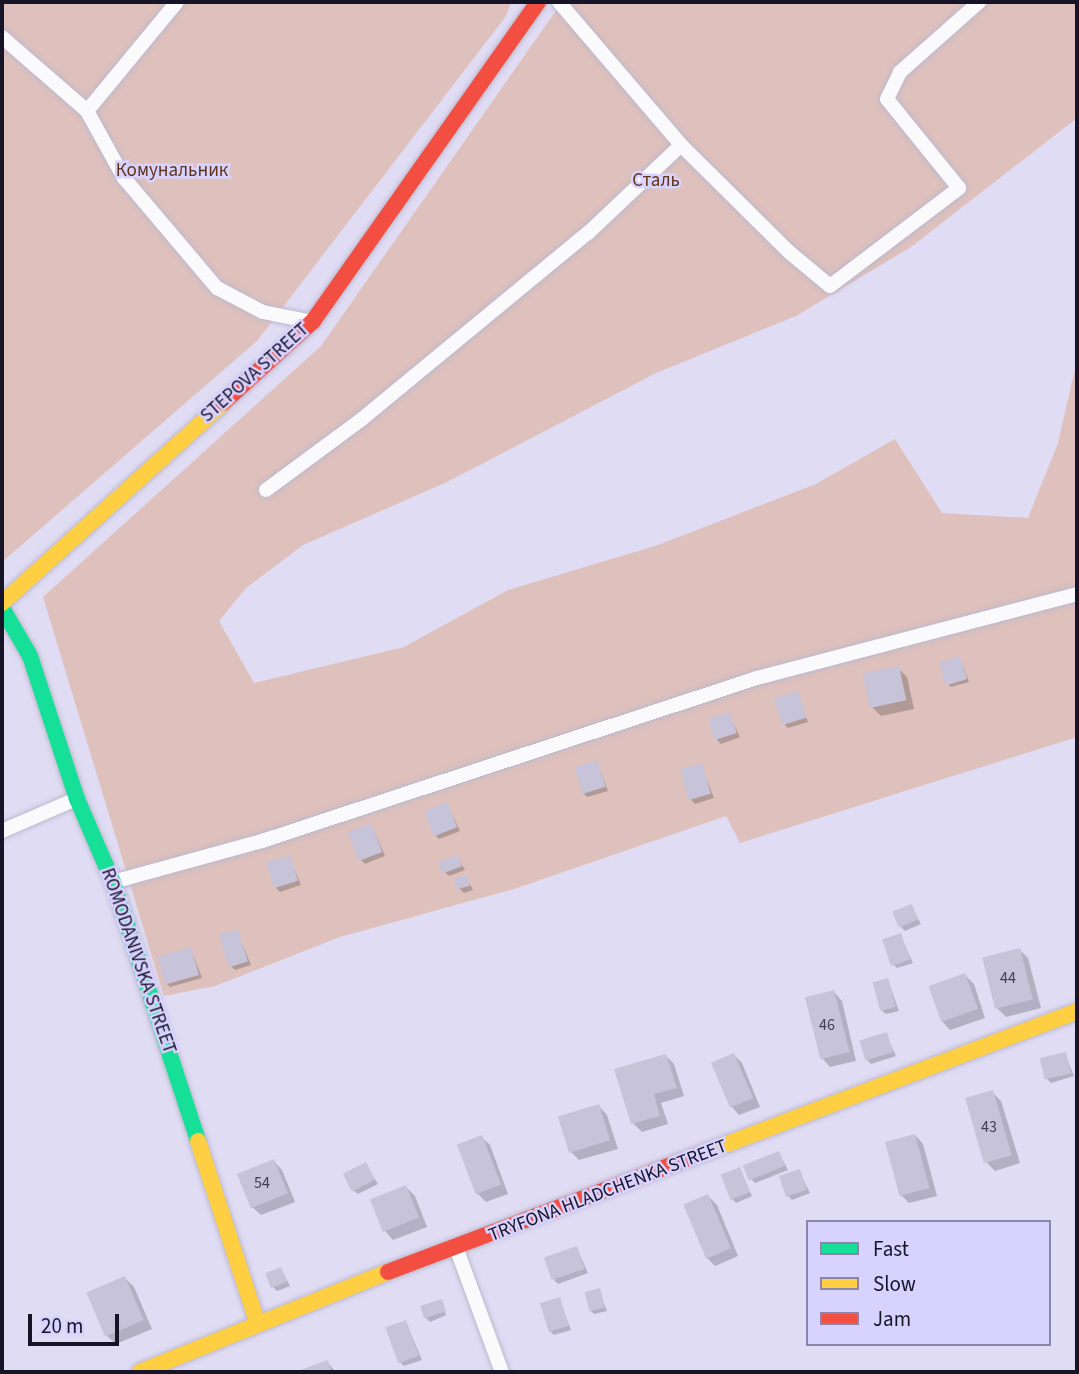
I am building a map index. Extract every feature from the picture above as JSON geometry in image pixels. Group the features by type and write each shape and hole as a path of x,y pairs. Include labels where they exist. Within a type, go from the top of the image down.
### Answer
{"street":[{"name":"STEPOVA STREET","path":"2,605 313,321 538,2"},
{"name":"ROMODANIVSKA STREET","path":"2,605 30,656 77,799 113,882 257,1322"},
{"name":"TRYFONA HLADCHENKA STREET","path":"140,1372 257,1322 457,1250 1077,1011"}],"lane":[{"path":"87,111 177,2"},
{"path":"559,2 681,145 789,252 830,286 959,188 887,99 900,72 979,2"},
{"path":"2,37 87,111 124,178 217,288 263,312 313,321"},
{"path":"267,490 588,233 681,145"},
{"path":"113,882 262,841 757,678 1077,594"},
{"path":"2,831 77,799"},
{"path":"457,1250 502,1372"}],"green space":[{"name":"Комунальник","path":"2,2 511,2 506,16 257,341 2,562"},
{"name":"Сталь","path":"562,2 1077,2 1077,118 911,247 796,316 656,373 447,482 303,545 246,588 219,621 254,683 404,647 508,590 658,545 816,484 895,439 942,513 1028,518 1058,443 1077,360 1077,737 740,843 726,816 517,888 340,937 215,986 164,996 43,597 321,346"}],"building":[{"path":"960,656 967,679 946,685 939,662"},
{"path":"899,666 906,700 870,708 863,674"},
{"path":"798,691 806,718 782,725 774,698"},
{"path":"730,712 737,733 715,740 708,719"},
{"path":"597,760 606,787 583,794 574,767"},
{"path":"702,763 711,794 689,800 680,769"},
{"path":"447,802 457,827 434,836 424,811"},
{"path":"371,823 382,852 359,861 348,832"},
{"path":"290,855 298,881 274,888 266,862"},
{"path":"458,855 462,866 442,873 438,862"},
{"path":"467,875 470,886 456,889 453,879"},
{"path":"912,904 918,920 898,927 892,912"},
{"path":"238,929 248,962 229,967 219,935"},
{"path":"901,933 910,959 891,966 882,940"},
{"path":"191,947 199,975 165,985 157,957"},
{"path":"1020,948 1033,999 995,1009 982,957"},
{"path":"965,973 978,1009 941,1022 928,986"},
{"path":"888,978 896,1007 880,1011 873,982"},
{"path":"834,990 849,1052 820,1059 805,997"},
{"path":"887,1032 893,1052 865,1061 859,1040"},
{"path":"1066,1052 1071,1073 1045,1080 1040,1058"},
{"path":"734,1053 753,1098 730,1108 711,1063"},
{"path":"666,1054 677,1088 654,1094 660,1116 631,1124 614,1069"},
{"path":"993,1090 1012,1155 984,1163 965,1098"},
{"path":"599,1104 610,1140 569,1153 558,1117"},
{"path":"915,1134 929,1188 900,1196 885,1142"},
{"path":"482,1135 501,1184 476,1194 457,1145"},
{"path":"779,1151 785,1166 749,1180 743,1166"},
{"path":"274,1159 288,1193 251,1208 237,1174"},
{"path":"366,1162 375,1180 352,1192 343,1174"},
{"path":"740,1167 750,1192 731,1200 721,1175"},
{"path":"800,1169 807,1190 786,1197 779,1176"},
{"path":"406,1185 419,1217 383,1232 370,1200"},
{"path":"708,1194 731,1248 706,1259 683,1205"},
{"path":"577,1246 585,1269 552,1280 544,1257"},
{"path":"281,1267 287,1282 271,1288 265,1273"},
{"path":"125,1276 144,1320 105,1337 86,1292"},
{"path":"600,1288 605,1307 590,1311 585,1292"},
{"path":"560,1297 569,1326 549,1332 540,1303"},
{"path":"442,1299 446,1311 424,1318 420,1306"},
{"path":"406,1320 419,1356 398,1363 385,1328"},
{"path":"328,1360 332,1372 295,1372"}],"traffic: fast":[{"path":"2,608 30,656 77,799 113,882 198,1141"}],"traffic: slow":[{"path":"2,603 223,403"},
{"path":"701,1154 1077,1011"},
{"path":"198,1141 257,1322"},
{"path":"140,1372 388,1272"}],"traffic: jam":[{"path":"223,403 313,321 538,2"},
{"path":"388,1272 701,1154"}]}
